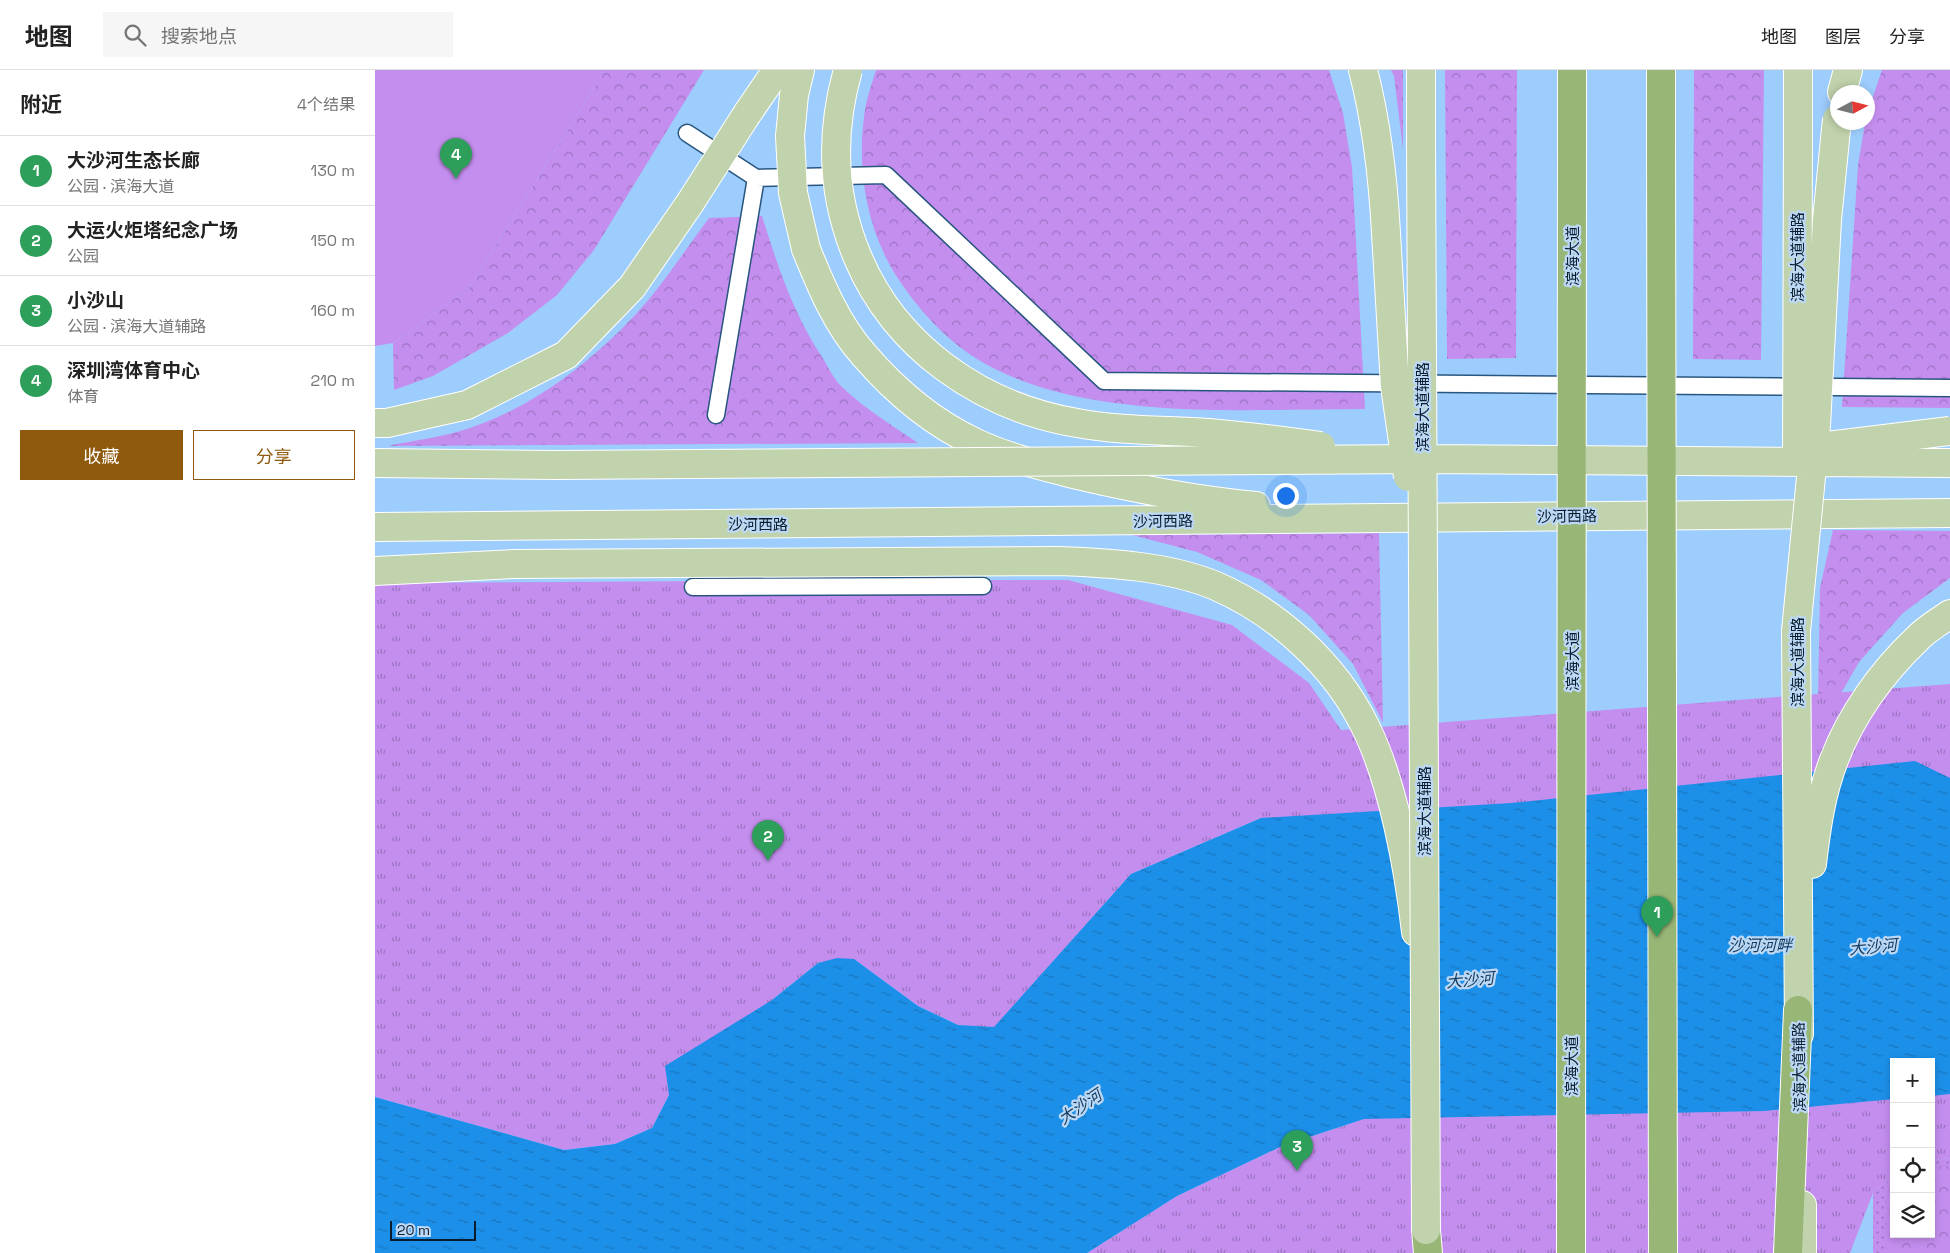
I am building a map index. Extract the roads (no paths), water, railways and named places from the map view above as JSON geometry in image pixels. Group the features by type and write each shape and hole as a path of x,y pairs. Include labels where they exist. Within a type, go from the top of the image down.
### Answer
{"highway":[{"name":"滨海大道","path":"1571,1253 1572,70"},
{"path":"1661,70 1663,1253"},
{"path":"1788,1253 1798,1010"}],"main road":[{"path":"375,423 387,423 467,405 566,355 632,287 777,70"},
{"path":"800,70 794,95 790,136 793,192 806,249 829,304 863,354 904,396 935,420 976,443 1038,465 1170,494 1253,505 1399,518"},
{"path":"848,70 840,99 835,148 839,195 849,235 865,275 881,302 911,340 944,368 991,397 1031,412 1077,423 1245,436 1427,459"},
{"path":"1363,70 1373,108 1382,167 1395,386 1419,555 1423,607"},
{"name":"滨海大道辅路","path":"1421,70 1427,1245"},
{"name":"滨海大道辅路","path":"1798,70 1798,1010 1802,1253"},
{"path":"1844,85 1847,70"},
{"path":"1797,631 1816,426 1827,220 1836,130"},
{"path":"1687,462 1950,431"},
{"path":"375,464 556,465 1427,459 1950,463"},
{"path":"1881,512 1950,504"},
{"name":"沙河西路","path":"375,527 1950,512"},
{"path":"375,571 513,564 1097,563 1146,569 1214,586 1245,600 1300,641 1326,667 1347,695 1365,726 1380,761 1391,801 1413,908 1425,1012"},
{"path":"1798,1010 1808,892 1817,821 1833,761 1859,708 1887,671 1917,638 1950,614"}],"lane":[{"path":"687,133 756,178 886,175 1104,381 1950,388"},
{"path":"716,415 756,178"},
{"path":"693,587 983,586"}],"water":[{"name":"沙河河畔","path":"1915,761 1950,778 1950,1094 1935,1096 1935,1058 1890,1058 1890,1099 1764,1111 1364,1119 1282,1146 1177,1196 1087,1253 375,1253 375,1097 564,1150 615,1144 652,1128 669,1095 665,1066 772,1000 818,963 837,958 854,959 918,1006 958,1025 994,1027 1131,874 1261,818 1511,803"}],"place":[{"name":"深圳湾体育中心","path":"456,179"},
{"name":"大运火炬塔纪念广场","path":"768,861"},
{"name":"大沙河生态长廊","path":"1657,937"},
{"name":"小沙山","path":"1297,1171"}],"water label":[{"name":"大沙河","path":"1873,947"},
{"name":"大沙河","path":"1470,980"},
{"name":"大沙河","path":"1080,1107"}]}
